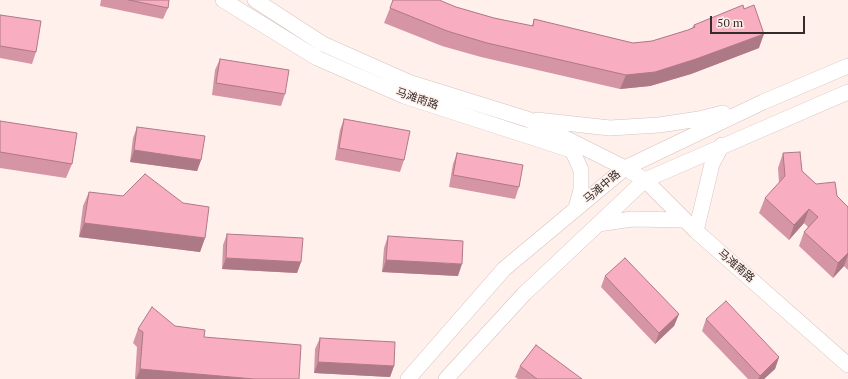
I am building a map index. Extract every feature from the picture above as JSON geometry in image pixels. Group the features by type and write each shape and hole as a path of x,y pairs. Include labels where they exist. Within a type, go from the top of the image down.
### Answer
{"main road":[{"name":"马滩南路","path":"223,0 317,58 404,96 625,168"},
{"name":"马滩南路","path":"256,0 323,44 410,83 527,119 625,168 645,180 696,231 848,365"},
{"name":"马滩中路","path":"408,379 504,268 625,168 763,102 848,66"},
{"name":"马滩中路","path":"446,379 524,294 645,180 848,92"},
{"path":"527,119 610,128 659,125 699,119 763,102"},
{"path":"696,231 712,164 722,146"},
{"path":"572,150 581,170 582,190 576,208"},
{"path":"598,224 632,219 685,220"}],"building":[{"path":"129,0 169,0 168,8"},
{"path":"393,0 439,0 456,7 494,18 533,26 534,19 633,43 652,41 688,30 695,27 694,25 743,5 744,9 754,5 764,34 696,59 655,72 626,75 487,43 447,31 390,8"},
{"path":"0,15 41,21 36,52 0,46"},
{"path":"220,59 289,70 285,94 216,83"},
{"path":"344,119 410,131 404,160 339,148"},
{"path":"0,121 77,133 72,164 0,152"},
{"path":"137,127 205,136 201,160 134,150"},
{"path":"800,152 802,171 816,184 835,182 837,196 848,207 848,253 838,263 804,232 818,217 809,209 794,225 765,198 785,176 783,153"},
{"path":"457,153 523,165 519,187 453,175"},
{"path":"145,174 183,203 209,207 205,238 84,223 89,192 123,196"},
{"path":"227,234 303,238 301,262 226,258"},
{"path":"388,236 463,241 462,264 386,260"},
{"path":"625,258 679,314 659,333 605,276"},
{"path":"726,301 779,357 760,376 706,319"},
{"path":"152,307 175,326 205,330 204,337 301,345 299,379 254,379 140,369 143,332 138,329"},
{"path":"320,338 395,342 394,366 318,362"},
{"path":"536,345 582,379 537,379 520,366"}]}
